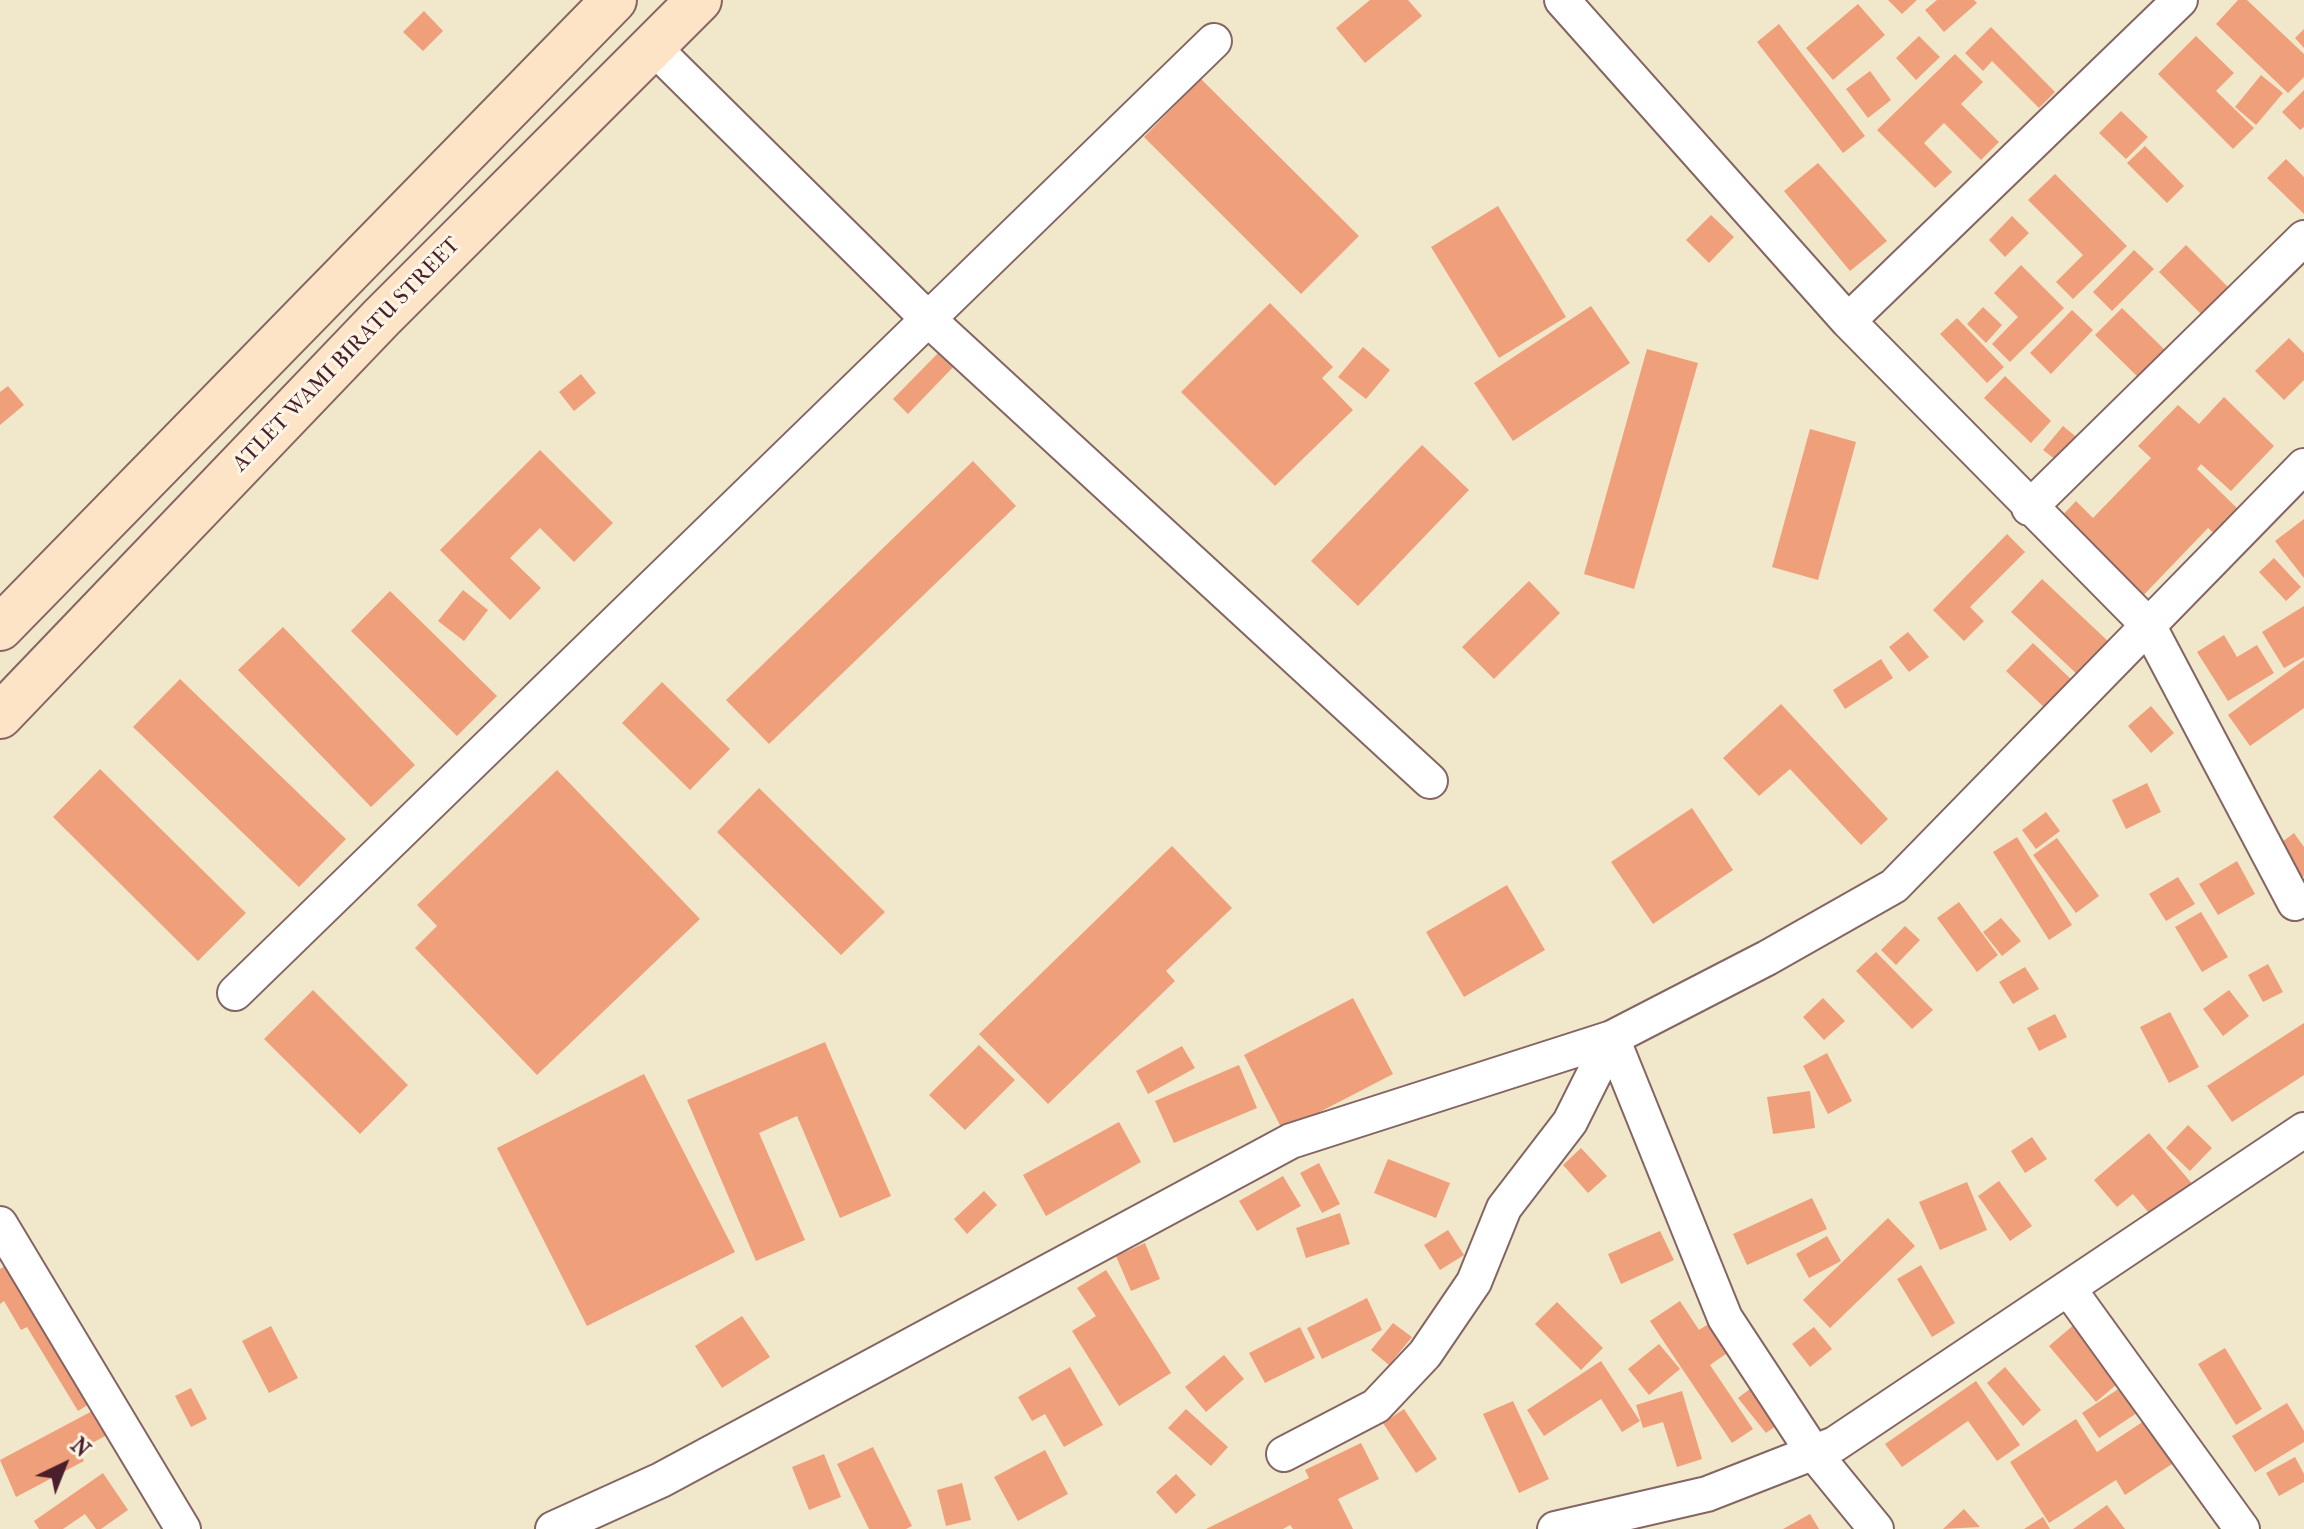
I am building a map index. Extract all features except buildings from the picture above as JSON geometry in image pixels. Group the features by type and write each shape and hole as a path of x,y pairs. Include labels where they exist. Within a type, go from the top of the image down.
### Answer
{"main road":[{"path":"0,628 614,0"},
{"name":"ATLET WAMI BIRATU STREET","path":"0,716 381,318 699,0"}],"street":[{"path":"1562,0 1848,321 2029,508 2148,625 2295,903"},
{"path":"1848,321 2180,0"},
{"path":"235,993 1214,41"},
{"path":"652,46 928,319 1430,781"},
{"path":"2029,508 2304,238"},
{"path":"553,1529 661,1480 1291,1141 1612,1038 1767,958 1894,886 2304,466"},
{"path":"1612,1038 1725,1318 1813,1452 1876,1529"},
{"path":"1284,1454 1376,1406 1425,1354 1474,1282 1504,1208 1570,1122 1612,1038"},
{"path":"1555,1529 1707,1494 1835,1444 2304,1130"},
{"path":"0,1224 183,1529"},
{"path":"2068,1288 2242,1529"}]}
